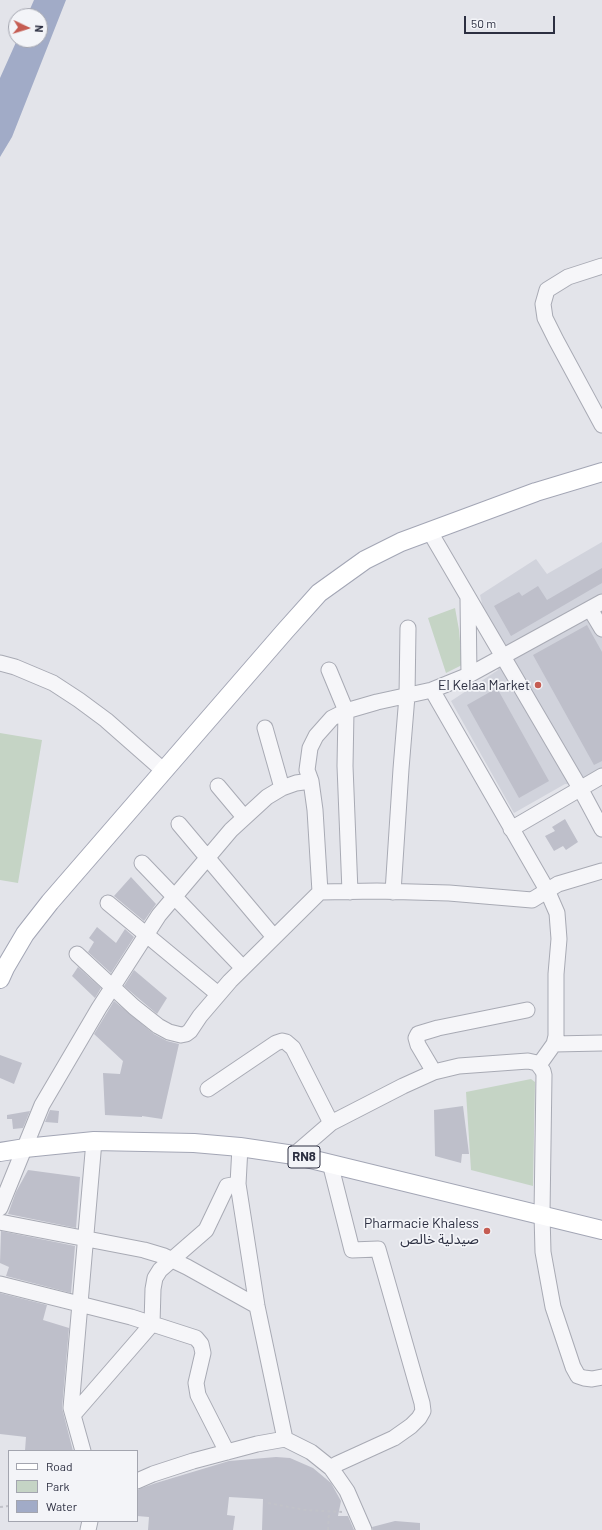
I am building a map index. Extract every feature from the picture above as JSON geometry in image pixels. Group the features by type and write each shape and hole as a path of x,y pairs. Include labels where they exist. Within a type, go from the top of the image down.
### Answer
{"main road":[{"path":"0,979 25,934 50,902 319,593 365,560 401,542 536,492 602,472"},
{"name":"RN8","path":"0,1152 94,1141 194,1143 240,1147 294,1155 330,1163 602,1230"}],"street":[{"path":"602,266 568,277 547,290 544,304 545,318 602,425"},
{"path":"430,532 580,788 602,829"},
{"path":"468,596 469,675"},
{"path":"320,892 314,810 307,770 310,748 316,736 332,718 346,711 377,702 432,690 469,675 596,605 602,630"},
{"path":"393,892 407,696 408,628"},
{"path":"0,663 15,667 53,683 79,700 106,720 164,771"},
{"path":"329,670 346,711 345,766 350,892"},
{"path":"432,690 547,890 557,913 559,939 556,974 556,1036 554,1044 539,1065"},
{"path":"265,728 282,788"},
{"path":"511,829 602,776"},
{"path":"0,1208 42,1105 112,987 159,915 231,830 266,797 296,782 310,781"},
{"path":"218,786 244,817"},
{"path":"179,824 274,937"},
{"path":"142,863 243,968"},
{"path":"77,954 112,987 158,1026 169,1032 181,1035 190,1031 218,994 320,892 449,893 532,900 558,884 602,871"},
{"path":"108,903 218,994"},
{"path":"434,1072 418,1045 416,1038 418,1034 438,1028 527,1010"},
{"path":"208,1089 276,1043 282,1041 286,1042 293,1048 331,1123"},
{"path":"554,1044 602,1043"},
{"path":"294,1155 331,1123 403,1086 434,1072 459,1066 528,1061 539,1065 544,1075 542,1214 543,1252 553,1307 573,1367 578,1376 592,1379 602,1377"},
{"path":"83,1450 71,1408 94,1141"},
{"path":"240,1147 238,1184 257,1306 285,1439"},
{"path":"330,1163 352,1250 378,1249 422,1402 423,1411 419,1418 411,1426 394,1438 331,1468"},
{"path":"73,1415 152,1324 153,1289 155,1278 160,1270 206,1230 227,1186 238,1184"},
{"path":"0,1222 144,1250 172,1260 257,1306"},
{"path":"0,1284 131,1317 196,1338 201,1344 203,1353 196,1383 198,1395 227,1452"},
{"path":"138,1481 152,1474 227,1452 285,1439 311,1452 331,1468 347,1491 364,1530"}],"path":[{"path":"268,1503 305,1510 343,1512 355,1509"},
{"path":"328,1530 329,1511"}],"shaded area":[{"name":"El Kelaa Market","path":"602,542 602,784 597,786 565,784 514,813 451,701 498,670 480,595 536,559 547,574"}],"green space":[{"path":"455,608 459,630 462,665 446,673 428,618"},
{"path":"0,733 42,740 18,883 0,880"},
{"path":"531,1079 535,1082 533,1186 471,1170 466,1092"}],"water":[{"path":"34,0 66,0 48,46 48,8 30,8"},
{"path":"13,48 47,48 12,137 0,157 0,78"}],"building":[{"path":"602,568 602,583 511,636 494,606 519,592 522,596 538,586 547,600"},
{"path":"587,625 602,652 602,761 594,765 533,655"},
{"path":"497,688 549,781 519,798 467,705"},
{"path":"565,819 578,842 566,850 563,846 554,851 545,836 555,831 552,827"},
{"path":"131,877 156,904 144,921 114,896"},
{"path":"97,927 116,943 125,929 134,937 111,973 88,952 94,942 89,938"},
{"path":"78,967 101,988 95,998 72,976"},
{"path":"134,970 167,998 157,1014 124,986"},
{"path":"114,1001 154,1034 167,1041 179,1044 162,1119 142,1116 105,1115 103,1073 120,1074 123,1061 94,1034"},
{"path":"0,1055 22,1063 14,1084 0,1078"},
{"path":"463,1106 469,1154 462,1154 461,1163 435,1156 434,1110"},
{"path":"50,1110 59,1111 58,1123 45,1122"},
{"path":"30,1111 23,1128 13,1129 12,1119 7,1119 7,1115"},
{"path":"28,1170 80,1177 76,1228 8,1214 16,1192"},
{"path":"1,1231 75,1246 71,1293 6,1276 9,1267 0,1263"},
{"path":"0,1293 47,1305 43,1320 69,1328 62,1408 73,1450 25,1450 26,1437 0,1434"},
{"path":"276,1457 290,1458 313,1468 331,1483 341,1501 338,1516 348,1516 354,1530 262,1530 263,1499 229,1497 227,1515 235,1516 233,1530 148,1530 149,1517 138,1516 139,1489 229,1461"},
{"path":"395,1521 420,1523 420,1530 373,1530 372,1527"}],"place":[{"name":"El Kelaa Market","path":"538,685"},
{"name":"Pharmacie Khaless صيدلية خالص","path":"487,1231"}]}
